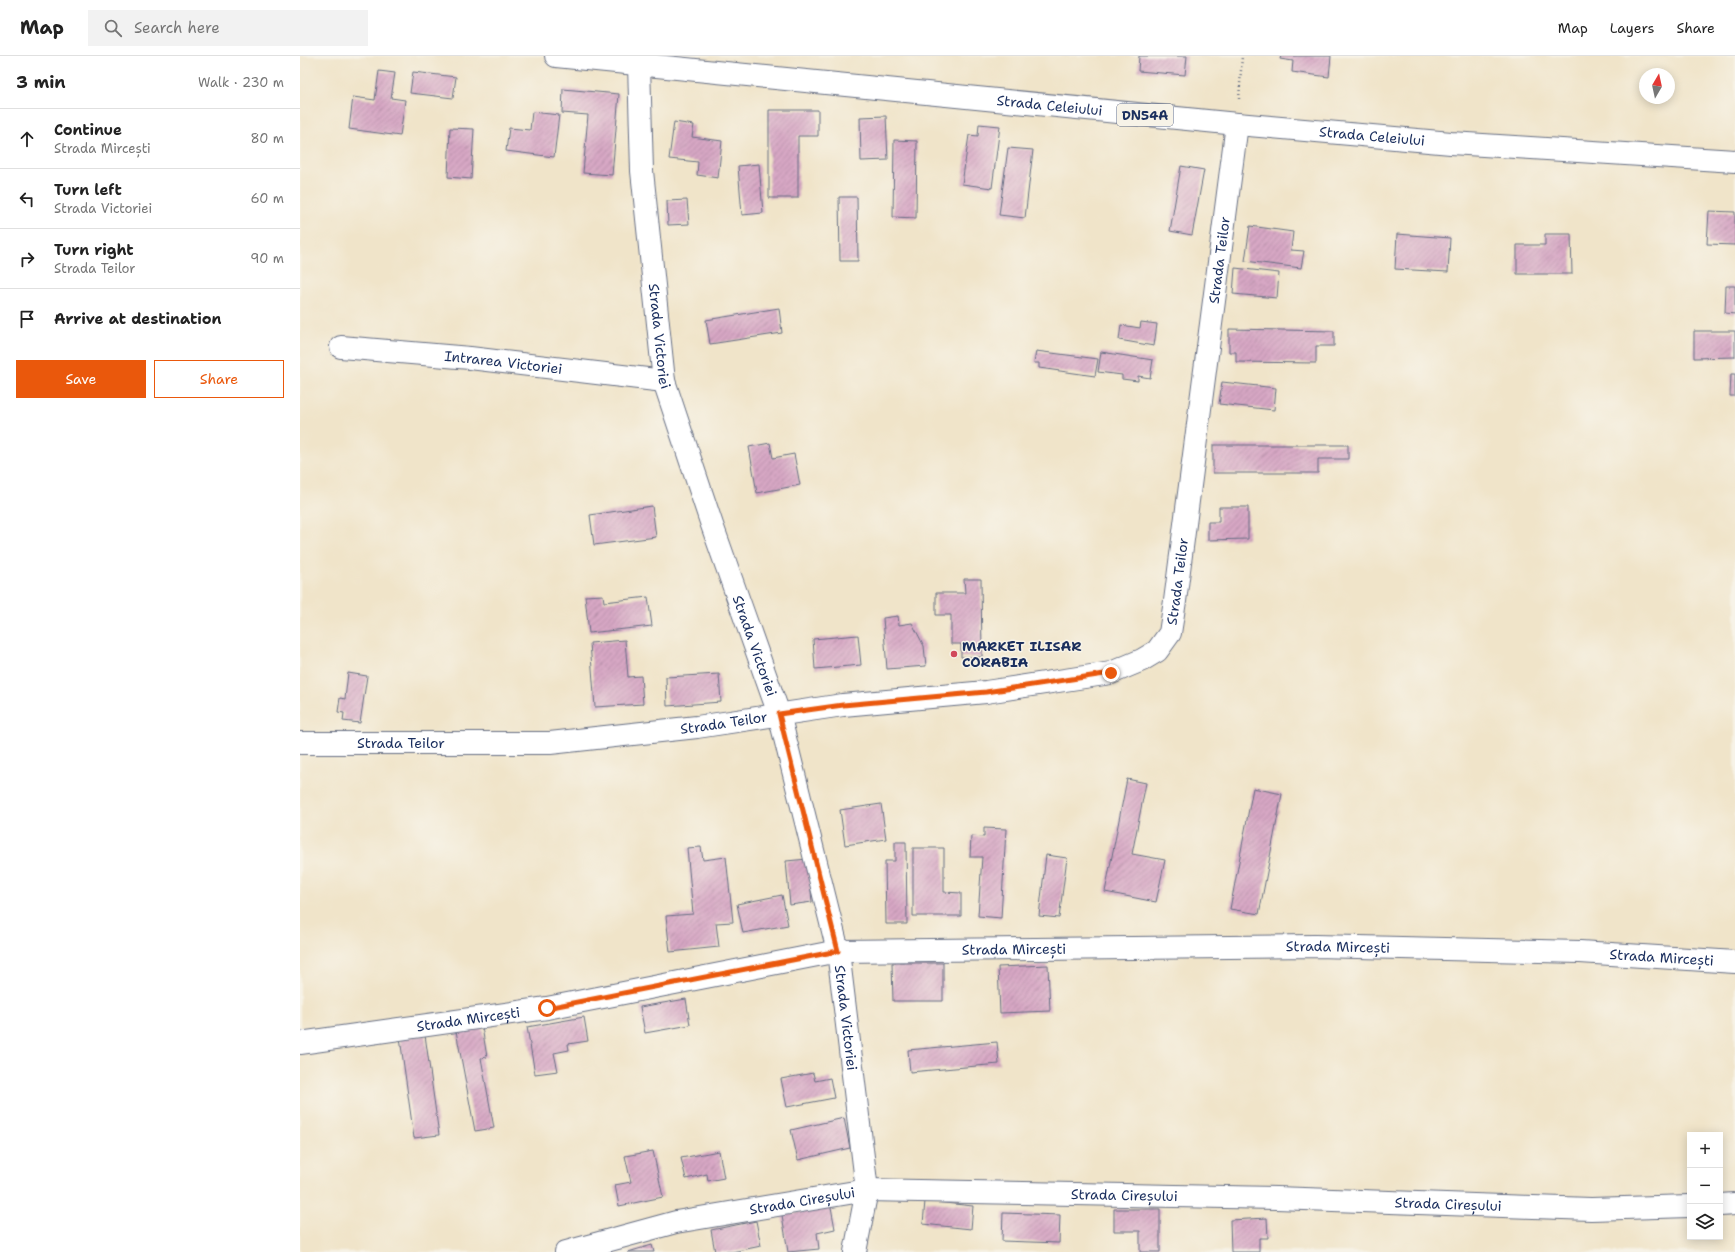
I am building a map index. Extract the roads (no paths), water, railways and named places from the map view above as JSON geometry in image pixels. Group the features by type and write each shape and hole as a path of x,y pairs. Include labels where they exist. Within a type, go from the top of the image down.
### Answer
{"street":[{"name":"Strada Celeiului","path":"556,56 1237,124 1452,143 1735,161"},
{"name":"Strada Victoriei","path":"639,64 642,171 664,381 714,532 779,714 838,951 867,1190 855,1252"},
{"name":"Strada Teilor","path":"300,743 550,743 666,731 843,705 986,692 1111,673 1142,660 1157,650 1170,633 1237,124"},
{"name":"Intrarea Victoriei","path":"341,347 470,358 664,381"},
{"name":"Strada Mircești","path":"300,1043 547,1008 838,951 1315,946 1580,952 1735,962"},
{"name":"Strada Cireșului","path":"566,1252 676,1222 867,1190 1276,1198 1591,1209 1687,1206"},
{"path":"1723,1205 1735,1204"}],"place":[{"name":"MARKET ILISAR CORABIA","path":"954,654"}]}
